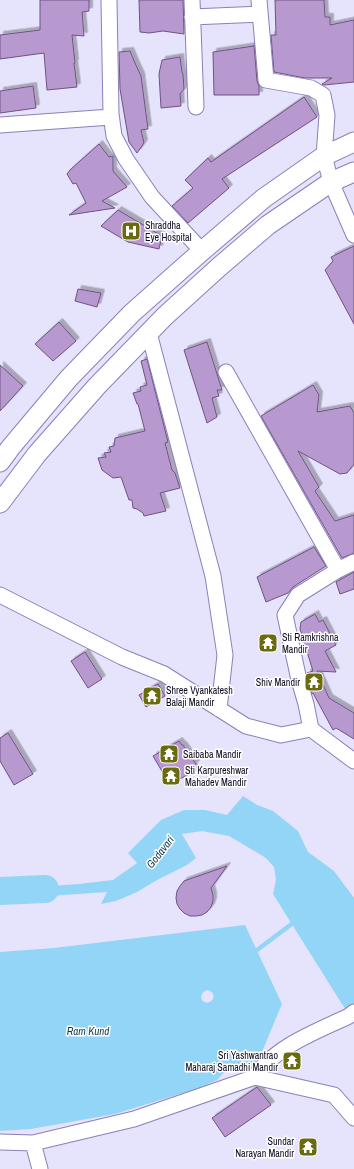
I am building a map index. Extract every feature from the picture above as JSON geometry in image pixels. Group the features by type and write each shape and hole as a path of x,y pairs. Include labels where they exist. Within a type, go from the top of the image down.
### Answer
{"main road":[{"path":"0,462 69,378 132,313 264,198 324,156 354,142"},
{"path":"0,503 37,454 97,386 165,316 268,225 331,182 354,172"}],"street":[{"path":"109,0 111,117 114,136 126,159 152,197 202,251"},
{"path":"192,0 196,107"},
{"path":"192,17 260,7 266,80 311,88 323,95 326,115 324,156 331,182 354,235"},
{"path":"0,125 111,117"},
{"path":"149,332 213,576 225,655 219,709"},
{"path":"226,372 338,570"},
{"path":"354,562 338,570 298,595 285,615 311,729 354,761"},
{"path":"0,595 122,657 164,674 246,726 281,735 311,729"},
{"path":"256,1077 261,1068 294,1043 352,1014"},
{"path":"0,1142 32,1143 134,1119 256,1077 334,1095 354,1118"},
{"path":"32,1143 40,1169"}],"water":[{"path":"243,796 257,805 273,811 298,831 308,852 334,871 354,898 354,1021 273,894 276,880 274,867 266,858 229,836 202,831 182,834 196,858 187,865 137,892 116,901 101,904 107,892 6,899 6,889 113,880 137,863 128,853 161,820 184,810 205,810 227,815"},
{"name":"Ram Kund","path":"245,925 282,1004 256,1066 238,1072 226,1070 217,1080 199,1088 115,1114 31,1129 0,1131 0,952 54,948","holes":["207,990 214,996 213,999 209,1002 203,1001 201,998 202,993"]}],"building":[{"path":"40,0 89,0 89,11 82,12 84,36 72,35 77,87 47,90 44,53 0,59 0,35 40,30"},
{"path":"139,0 183,0 184,34 163,31 149,33 140,32"},
{"path":"275,0 324,0 325,17 330,17 330,25 354,20 354,82 324,85 322,84 332,78 305,78 274,72 271,35 276,35"},
{"path":"254,45 259,95 214,95 213,52"},
{"path":"130,51 141,76 148,129 141,130 144,143 137,153 129,142 120,89 119,52"},
{"path":"180,57 184,89 180,94 181,106 161,108 159,74 162,60"},
{"path":"33,86 36,108 0,113 0,91"},
{"path":"304,97 317,117 222,179 229,188 188,223 172,206 193,188 185,180 208,158 211,162"},
{"path":"99,144 109,157 113,156 113,171 127,187 102,201 115,208 69,215 86,203 76,183 73,184 67,174"},
{"path":"118,210 162,236 159,249 128,242 101,226"},
{"path":"354,246 354,324 325,270 333,261 331,257"},
{"path":"78,289 101,293 97,307 75,301"},
{"path":"59,322 76,341 53,361 35,344"},
{"path":"207,342 222,390 217,390 219,396 212,398 217,417 207,423 184,350"},
{"path":"147,359 168,442 165,443 172,470 175,473 180,488 160,493 166,511 144,516 143,513 133,508 132,500 129,500 121,477 113,478 102,470 98,458 106,457 104,453 111,452 109,447 114,446 115,438 145,431 138,404 133,393 141,391 140,387 147,385 141,361"},
{"path":"0,365 23,386 0,411"},
{"path":"313,385 319,395 317,412 350,406 354,413 354,464 347,473 340,474 298,451 319,487 315,491 335,521 354,515 354,553 342,558 261,416"},
{"path":"314,547 326,566 293,587 288,593 266,602 257,577"},
{"path":"354,572 354,589 340,594 336,582"},
{"path":"315,614 319,622 323,620 336,645 325,651 336,672 317,671 329,698 354,713 354,739 336,728 333,730 313,693 312,694 307,673 313,671 300,629 301,622"},
{"path":"85,652 102,679 88,688 71,661"},
{"name":"Shree Vyankatesh Balaji Mandir","path":"158,684 165,696 146,707 139,695"},
{"path":"8,733 33,774 14,785 0,761 0,738"},
{"path":"179,741 196,764 193,766 196,771 167,785 162,774 163,773 153,756"},
{"path":"227,866 211,888 213,901 207,912 202,915 190,916 180,909 176,898 177,891 184,881"},
{"path":"257,1087 271,1105 225,1137 212,1118"}],"waterway":[{"name":"Godavari","path":"0,891 45,889"},
{"path":"253,953 297,920"}],"place":[{"name":"Shraddha Eye Hospital","path":"131,231"},
{"name":"Sti Ramkrishna Mandir","path":"268,643"},
{"name":"Shiv Mandir","path":"314,682"},
{"name":"Shree Vyankatesh Balaji Mandir","path":"152,696"},
{"name":"Saibaba Mandir","path":"169,754"},
{"name":"Sti Karpureshwar Mahadev Mandir","path":"171,776"},
{"name":"Sri Yashwantrao Maharaj Samadhi Mandir","path":"292,1061"},
{"name":"Sundar Narayan Mandir","path":"308,1147"}]}
